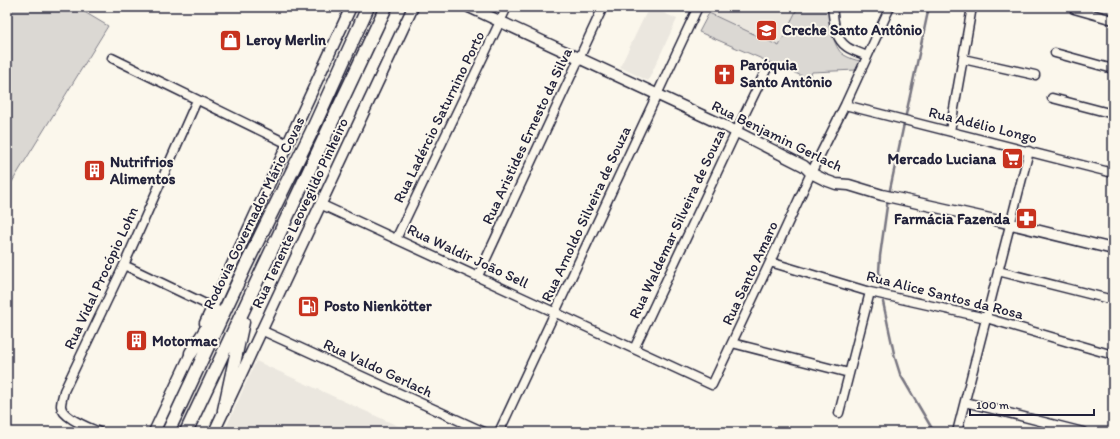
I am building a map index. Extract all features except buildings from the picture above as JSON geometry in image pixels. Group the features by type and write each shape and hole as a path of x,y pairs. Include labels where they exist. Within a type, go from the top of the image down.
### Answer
{"highway":[{"name":"Rodovia Governador Mário Covas","path":"168,432 245,267 310,135 368,7"},
{"name":"Rodovia Governador Mário Covas","path":"186,432 386,7"},
{"path":"191,353 245,267"},
{"path":"224,410 240,340 246,305"}],"main road":[{"path":"154,432 351,7"},
{"name":"Rua Tenente Leovegildo Pinheiro","path":"214,432 413,7"},
{"name":"Rua Benjamin Gerlach","path":"469,7 736,132 804,166 811,173 836,184 848,185 882,195 1010,223 1113,249"}],"street":[{"name":"Rua Ladércio Saturnino Porto","path":"396,239 507,7"},
{"name":"Rua Aristides Ernesto da Silva","path":"478,276 603,7"},
{"name":"Rua Arnoldo Silveira de Souza","path":"500,432 698,7"},
{"path":"832,7 837,36 848,48 867,56"},
{"name":"Rua Santo Amaro","path":"712,385 890,7"},
{"path":"950,131 972,7"},
{"path":"1074,9 1113,20"},
{"path":"1055,53 1113,69"},
{"path":"112,58 288,144"},
{"path":"963,59 1035,75"},
{"name":"Rua Waldemar Silveira de Souza","path":"634,349 767,68"},
{"path":"1052,98 1113,114"},
{"name":"Rua Vidal Procópio Lohn","path":"98,432 69,418 64,413 61,407 64,391 124,265 197,100"},
{"name":"Rua Adélio Longo","path":"845,105 1113,173"},
{"path":"957,432 1029,151"},
{"name":"Rua Waldir João Sell","path":"320,204 712,385"},
{"name":"Rua Alice Santos da Rosa","path":"770,262 870,292 986,318 1113,355"},
{"path":"124,265 212,307"},
{"path":"998,271 1113,300"},
{"path":"839,414 870,292"},
{"name":"Rua Valdo Gerlach","path":"261,330 484,432"},
{"path":"732,342 849,373"},
{"path":"965,402 1082,432"}],"shaded area":[{"path":"7,7 76,7 108,26 7,190"},
{"path":"649,7 677,19 648,81 620,67"},
{"name":"Creche Santo Antônio","path":"712,7 798,7 779,46 709,13"},
{"path":"798,7 828,7 834,40 844,55 860,61 856,70 812,72 809,79 699,32 709,13 779,46"},
{"path":"256,361 411,432 224,432"}],"waterway":[{"path":"889,194 929,7"},
{"path":"881,288 879,272 880,256 888,199"},
{"path":"883,302 900,374 934,432"}],"place":[{"name":"Creche Santo Antônio","path":"766,30"},
{"name":"Leroy Merlin","path":"231,40"},
{"name":"Paróquia Santo Antônio","path":"725,74"},
{"name":"Mercado Luciana","path":"1012,159"},
{"name":"Nutrifrios Alimentos","path":"95,171"},
{"name":"Farmácia Fazenda","path":"1026,219"},
{"name":"Posto Nienkötter","path":"309,306"},
{"name":"Motormac","path":"137,341"}]}
